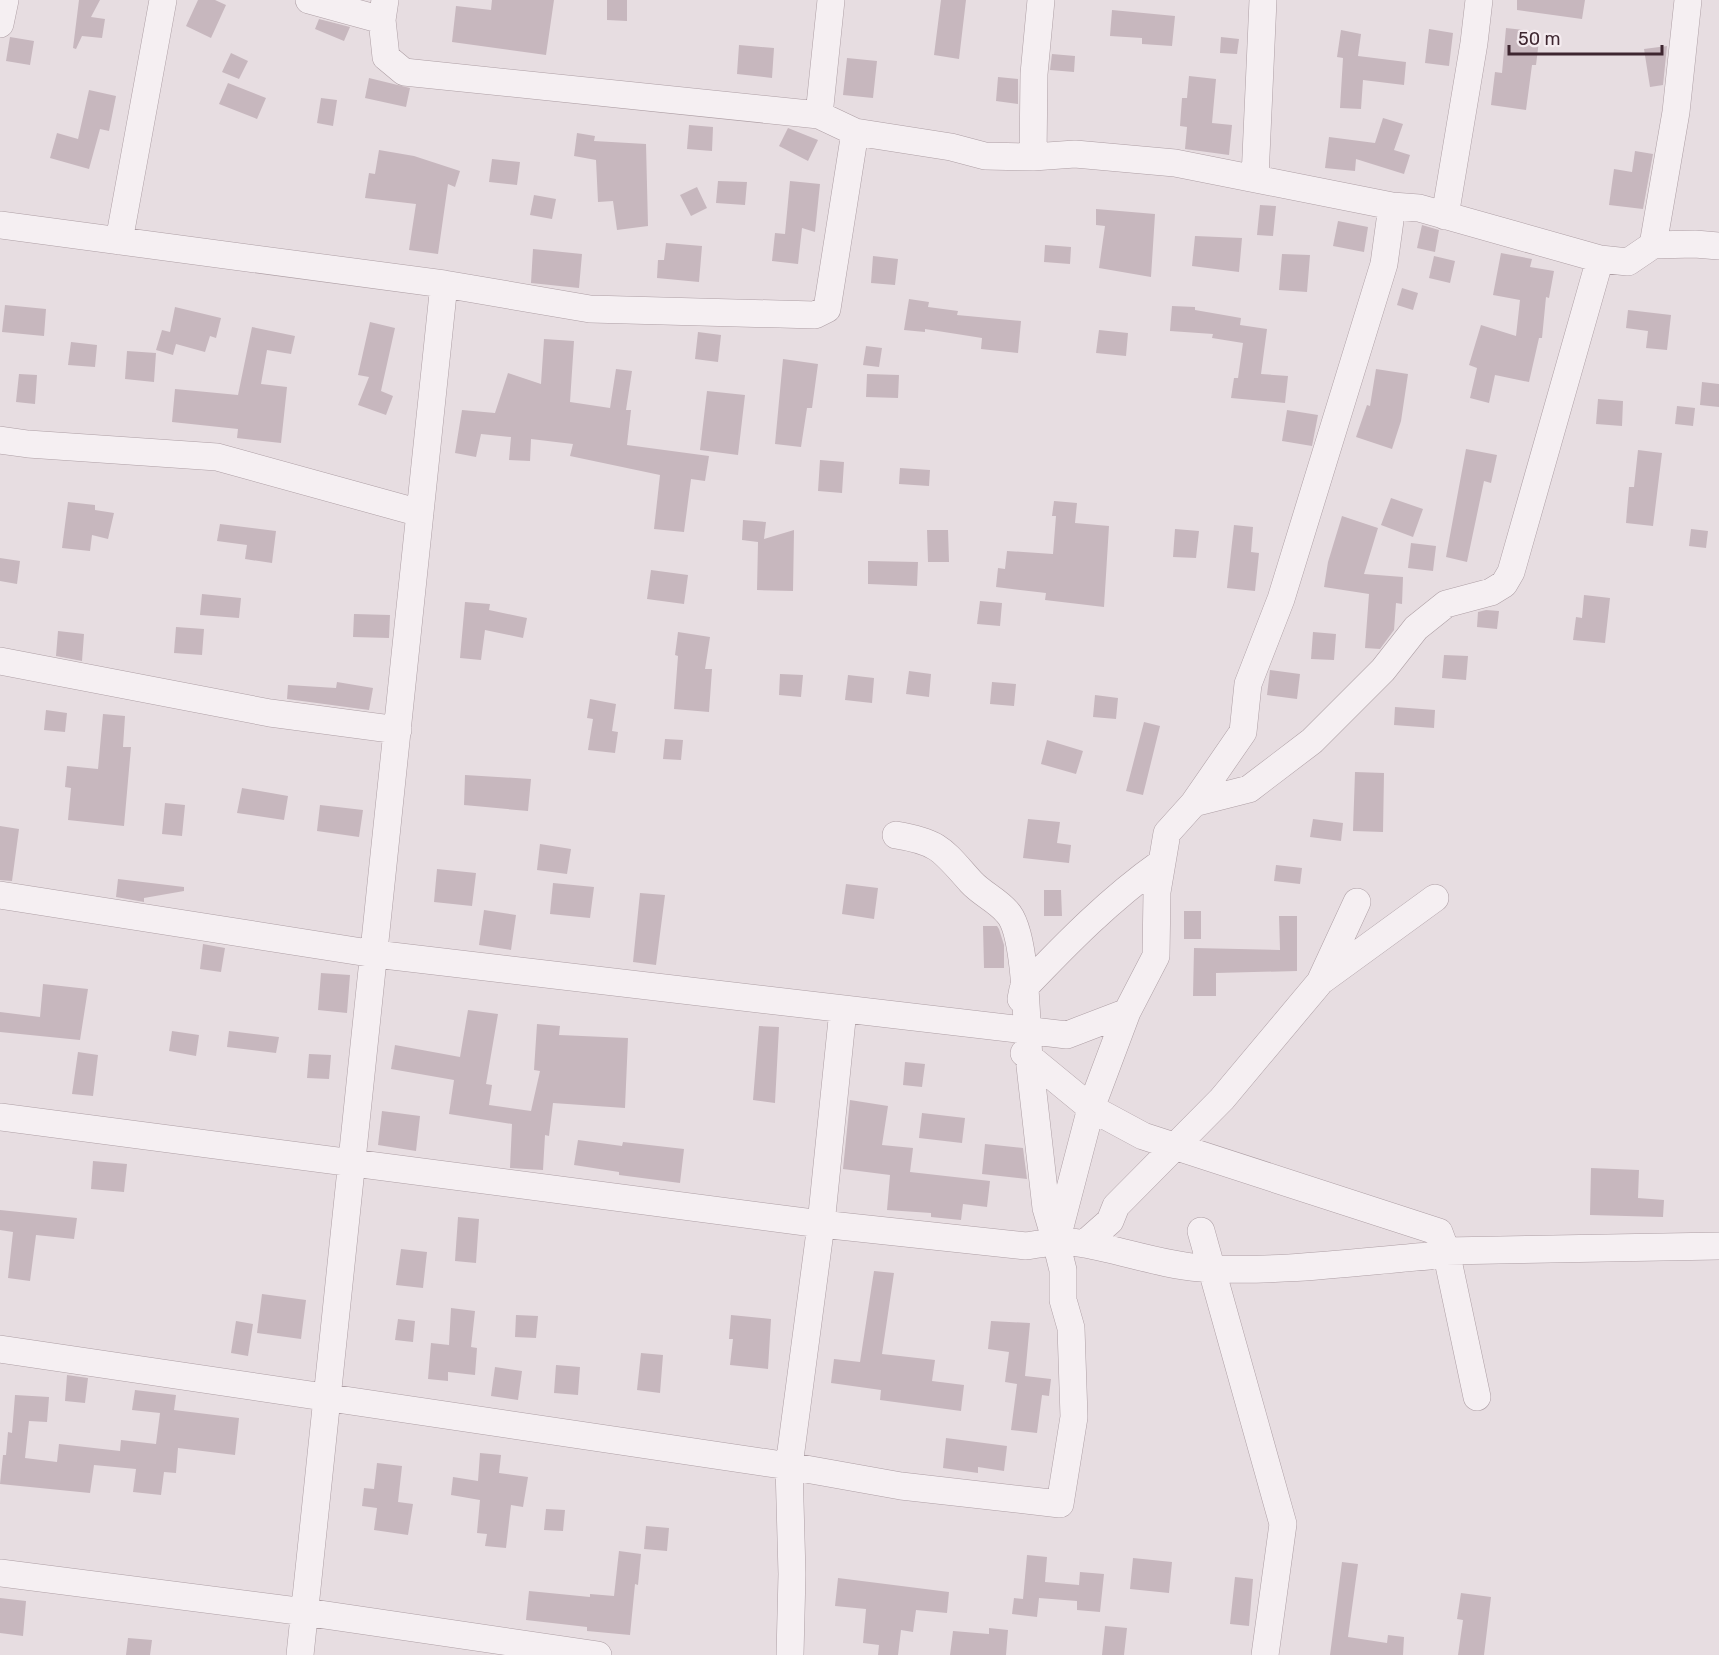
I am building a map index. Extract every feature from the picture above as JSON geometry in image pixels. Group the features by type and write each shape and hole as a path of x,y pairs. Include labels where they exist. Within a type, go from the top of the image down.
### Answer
{"street":[{"path":"0,24 5,0"},
{"path":"119,241 163,0"},
{"path":"309,0 384,10 386,57 404,72 819,115 855,132 951,147 985,156 1033,157 1075,154 1153,161 1255,178 1392,206 1419,208 1600,259 1628,262 1653,245 1719,246"},
{"path":"819,115 831,0"},
{"path":"1033,157 1034,74 1041,0"},
{"path":"1255,178 1263,0"},
{"path":"1445,216 1479,0"},
{"path":"1653,245 1677,112 1688,0"},
{"path":"0,225 444,284 590,309 815,315 827,309 855,132"},
{"path":"1056,1242 1091,1108 1127,1011 1156,956 1157,892 1167,833 1194,802 1243,732 1248,684 1281,599 1384,264 1392,206"},
{"path":"1194,802 1249,789 1312,741 1383,670 1416,628 1446,604 1491,592 1504,584 1514,561 1600,259"},
{"path":"300,1655 350,1160 375,954 444,284"},
{"path":"0,440 28,444 217,457 420,513"},
{"path":"0,660 270,713 398,730"},
{"path":"0,1349 789,1466 901,1486 1060,1504 1074,1417 1071,1328 1063,1300 1063,1270 1046,1208 1026,1030 1020,943 1009,913 976,887 948,855 924,839 896,834"},
{"path":"988,1026 1017,1012 1023,989 1076,934 1133,883 1161,863"},
{"path":"0,895 375,954 1066,1035 1127,1011"},
{"path":"1084,1244 1110,1221 1116,1206 1160,1159 1177,1147 1222,1099 1320,982 1435,898"},
{"path":"1320,982 1357,902"},
{"path":"790,1655 792,1574 789,1466 821,1224 843,1010"},
{"path":"988,1026 1008,1037 1091,1108 1143,1136 1439,1232 1446,1251 1477,1397"},
{"path":"0,1117 350,1160 821,1224 1026,1246 1056,1242 1084,1244 1136,1257 1209,1268 1246,1270 1429,1256 1446,1251 1719,1246"},
{"path":"1200,1231 1283,1524 1265,1655"},
{"path":"0,1573 305,1612 598,1655"}],"building":[{"path":"79,0 100,0 91,17 105,19 102,38 82,36 76,49 73,48"},
{"path":"198,0 215,0 226,5 211,38 186,26"},
{"path":"492,0 554,0 546,55 452,42 456,6 491,10"},
{"path":"607,0 627,0 627,21 607,20"},
{"path":"941,0 966,0 959,59 934,55"},
{"path":"1517,0 1585,0 1582,19 1517,10"},
{"path":"1112,10 1175,16 1172,46 1142,44 1142,38 1110,36"},
{"path":"319,19 350,27 344,41 315,29"},
{"path":"1506,28 1540,32 1536,65 1532,65 1526,110 1491,105 1495,72 1502,73"},
{"path":"1429,29 1453,33 1449,66 1425,63"},
{"path":"1341,30 1361,34 1358,56 1406,62 1404,85 1363,80 1361,109 1340,108 1343,58 1337,57"},
{"path":"10,37 34,41 30,65 6,61"},
{"path":"1221,37 1239,39 1237,54 1220,53"},
{"path":"739,45 774,48 772,78 737,74"},
{"path":"1667,46 1663,85 1650,87 1644,49"},
{"path":"231,53 248,61 239,79 222,72"},
{"path":"1052,54 1075,56 1074,72 1050,70"},
{"path":"847,58 877,61 873,98 843,95"},
{"path":"1189,76 1216,79 1212,123 1232,125 1229,155 1185,149 1187,127 1180,126 1182,98 1187,98"},
{"path":"998,77 1018,79 1018,104 996,101"},
{"path":"369,78 410,88 406,107 365,98"},
{"path":"228,83 266,98 257,119 219,104"},
{"path":"89,90 116,96 109,131 100,129 89,169 50,158 57,133 78,139"},
{"path":"321,98 337,100 333,126 317,123"},
{"path":"1383,118 1403,124 1394,150 1410,155 1404,174 1356,159 1355,171 1325,168 1329,137 1375,143"},
{"path":"689,125 713,127 712,151 687,149"},
{"path":"788,128 818,140 808,161 779,146"},
{"path":"577,133 595,136 594,141 646,144 648,226 617,230 613,201 598,202 596,160 574,156"},
{"path":"379,150 414,156 460,171 455,187 448,184 438,254 409,250 416,204 365,198 369,173 375,174"},
{"path":"1635,151 1653,154 1643,209 1609,205 1614,169 1632,172"},
{"path":"492,159 520,162 517,185 489,182"},
{"path":"718,181 747,182 745,205 716,203"},
{"path":"790,181 820,184 815,232 802,228 798,264 772,261 775,233 785,234"},
{"path":"697,187 707,208 691,216 680,195"},
{"path":"534,195 556,199 552,219 530,215"},
{"path":"1260,205 1276,206 1273,236 1257,235"},
{"path":"1096,209 1155,214 1151,277 1099,268 1105,226 1096,225"},
{"path":"1338,221 1368,227 1364,252 1333,246"},
{"path":"1422,225 1439,230 1435,252 1417,248"},
{"path":"1195,236 1242,238 1239,272 1192,266"},
{"path":"666,243 702,246 699,282 657,278 658,260 664,260"},
{"path":"1045,245 1071,247 1070,264 1044,262"},
{"path":"533,249 582,254 579,288 531,283"},
{"path":"1501,253 1532,259 1530,267 1554,271 1549,298 1546,297 1542,338 1539,338 1529,382 1495,375 1489,403 1470,398 1477,368 1469,365 1481,325 1516,336 1520,300 1493,295"},
{"path":"1282,254 1310,255 1307,292 1279,290"},
{"path":"873,256 898,259 895,285 871,283"},
{"path":"1434,256 1455,261 1450,283 1429,278"},
{"path":"1402,288 1418,293 1413,310 1397,305"},
{"path":"909,299 929,302 928,307 958,311 957,315 1021,321 1018,353 981,349 982,338 925,329 925,332 904,330"},
{"path":"5,305 46,309 44,336 2,332"},
{"path":"1172,306 1195,307 1195,310 1241,318 1240,325 1267,329 1261,374 1288,376 1285,403 1231,398 1234,378 1238,378 1243,343 1212,338 1213,334 1170,331"},
{"path":"175,307 221,318 216,338 210,336 205,352 176,344 173,355 156,350 162,330 170,332"},
{"path":"1628,310 1671,315 1667,350 1646,348 1648,331 1626,328"},
{"path":"370,322 395,328 381,391 393,396 386,415 358,405 369,377 358,375"},
{"path":"252,327 295,336 291,354 267,350 261,384 287,387 281,443 237,438 238,429 172,422 175,389 238,395"},
{"path":"1099,330 1128,333 1126,356 1096,353"},
{"path":"698,332 721,335 718,362 695,359"},
{"path":"544,339 574,341 570,402 610,408 616,369 632,371 626,410 631,410 627,445 709,456 705,481 691,479 684,532 654,529 660,475 570,456 573,444 531,439 530,461 509,460 511,437 481,434 476,457 455,453 462,410 495,413 508,373 541,384"},
{"path":"71,342 97,345 95,367 68,365"},
{"path":"866,346 882,348 879,367 863,365"},
{"path":"127,351 156,353 154,382 125,379"},
{"path":"783,359 818,364 812,408 807,408 801,447 775,444"},
{"path":"1376,369 1408,374 1401,421 1392,449 1356,437 1367,405 1370,406"},
{"path":"19,374 37,375 35,404 16,402"},
{"path":"867,374 899,375 898,398 866,397"},
{"path":"1702,382 1719,384 1719,407 1700,405"},
{"path":"707,391 745,395 738,455 700,450"},
{"path":"1598,399 1623,401 1622,426 1596,424"},
{"path":"1677,406 1695,408 1693,426 1675,424"},
{"path":"1287,410 1318,415 1312,446 1282,441"},
{"path":"1466,449 1497,455 1491,483 1484,481 1467,562 1446,557"},
{"path":"1638,450 1662,453 1653,526 1626,523 1629,487 1634,487"},
{"path":"820,460 844,462 842,493 818,491"},
{"path":"900,468 930,470 929,486 899,484"},
{"path":"1391,498 1423,509 1413,537 1381,525"},
{"path":"1054,501 1077,503 1075,523 1109,526 1104,607 1045,600 1046,593 996,587 998,568 1005,569 1007,551 1053,554 1056,516 1052,516"},
{"path":"68,502 95,505 95,510 114,513 108,539 92,535 90,551 62,548"},
{"path":"1342,516 1378,528 1364,574 1403,577 1402,604 1396,603 1394,630 1380,649 1365,648 1369,594 1324,587 1328,562"},
{"path":"743,520 766,522 764,539 794,530 793,591 757,590 758,542 742,540"},
{"path":"220,524 276,531 272,563 245,559 247,545 217,541"},
{"path":"1234,525 1253,527 1251,552 1259,553 1255,591 1227,588"},
{"path":"1175,529 1199,531 1196,558 1173,557"},
{"path":"1691,529 1708,531 1706,548 1689,546"},
{"path":"927,530 948,530 949,562 928,562"},
{"path":"1411,543 1436,546 1433,571 1408,568"},
{"path":"0,558 20,561 17,584 0,581"},
{"path":"868,561 918,562 917,586 868,584"},
{"path":"651,570 688,575 684,604 647,599"},
{"path":"202,594 241,598 239,618 200,615"},
{"path":"1584,595 1610,598 1605,643 1573,640 1576,617 1582,618"},
{"path":"980,601 1002,603 1000,626 977,624"},
{"path":"465,602 490,604 489,610 527,618 523,638 485,630 481,660 460,658"},
{"path":"1499,611 1497,629 1477,627 1478,612"},
{"path":"354,614 390,615 389,638 353,637"},
{"path":"176,627 204,629 202,655 174,653"},
{"path":"58,631 84,634 82,661 56,656"},
{"path":"678,632 710,637 705,669 712,669 709,712 674,709 678,656 675,655"},
{"path":"1313,632 1336,634 1334,660 1311,659"},
{"path":"1444,655 1468,656 1466,680 1442,678"},
{"path":"1270,670 1300,674 1297,699 1267,695"},
{"path":"909,671 931,674 929,697 906,694"},
{"path":"780,674 803,675 801,697 779,695"},
{"path":"848,675 874,678 872,703 845,700"},
{"path":"337,682 373,688 369,710 287,699 288,685 336,688"},
{"path":"992,682 1016,684 1014,706 990,704"},
{"path":"1095,695 1118,698 1116,719 1093,717"},
{"path":"590,699 616,704 612,731 618,732 615,753 588,750 593,719 587,718"},
{"path":"1395,707 1435,710 1434,728 1394,725"},
{"path":"46,710 67,713 65,732 44,730"},
{"path":"103,714 125,716 123,747 131,747 124,826 68,820 71,788 65,787 67,766 98,769"},
{"path":"1144,722 1160,726 1143,795 1126,791"},
{"path":"665,739 683,740 681,760 663,759"},
{"path":"1047,740 1083,751 1076,774 1041,764"},
{"path":"1355,772 1384,773 1383,832 1353,831"},
{"path":"465,775 531,779 528,811 464,805"},
{"path":"242,788 288,796 284,820 237,813"},
{"path":"165,803 185,805 182,836 162,834"},
{"path":"320,805 363,810 359,837 317,831"},
{"path":"1028,819 1060,822 1057,843 1071,845 1069,863 1023,858"},
{"path":"1313,819 1343,823 1341,841 1310,837"},
{"path":"0,826 19,829 12,881 0,880"},
{"path":"540,844 571,849 567,874 537,870"},
{"path":"1276,865 1302,868 1300,884 1274,881"},
{"path":"437,869 476,873 472,906 434,902"},
{"path":"118,879 184,887 184,891 144,898 144,902 116,897"},
{"path":"553,883 594,887 590,918 550,914"},
{"path":"846,884 878,888 874,919 842,914"},
{"path":"1044,890 1061,890 1062,916 1044,916"},
{"path":"640,893 665,895 656,965 633,962"},
{"path":"484,910 516,915 511,950 479,945"},
{"path":"1184,911 1201,911 1201,939 1184,939"},
{"path":"1279,916 1297,916 1297,971 1216,973 1216,996 1193,996 1194,948 1280,950"},
{"path":"983,926 997,926 999,929 1004,945 1004,968 984,968"},
{"path":"203,944 225,948 221,972 200,969"},
{"path":"321,973 350,975 347,1013 318,1010"},
{"path":"43,984 88,989 80,1040 0,1032 0,1012 40,1017"},
{"path":"468,1010 498,1014 486,1084 492,1085 489,1105 531,1111 540,1071 534,1070 537,1024 560,1026 559,1035 628,1038 625,1108 553,1103 549,1136 545,1135 543,1170 510,1168 512,1124 449,1114 454,1080 391,1069 395,1045 460,1057"},
{"path":"759,1026 779,1027 775,1103 753,1100"},
{"path":"172,1031 199,1035 196,1056 169,1051"},
{"path":"229,1031 279,1037 276,1053 227,1047"},
{"path":"78,1052 98,1055 93,1096 72,1094"},
{"path":"309,1054 331,1055 329,1079 307,1078"},
{"path":"905,1062 925,1064 922,1087 903,1085"},
{"path":"850,1100 888,1106 882,1145 913,1148 910,1172 990,1181 987,1207 963,1204 961,1220 931,1217 931,1213 887,1210 890,1175 843,1169"},
{"path":"382,1111 420,1116 416,1151 378,1145"},
{"path":"922,1113 965,1118 962,1143 919,1138"},
{"path":"578,1140 622,1146 623,1142 684,1149 680,1183 619,1175 619,1172 574,1165"},
{"path":"985,1144 1023,1148 1027,1179 982,1174"},
{"path":"93,1161 127,1164 124,1192 91,1189"},
{"path":"1591,1168 1639,1170 1638,1198 1664,1200 1663,1217 1590,1215"},
{"path":"0,1210 77,1218 74,1239 36,1235 30,1281 8,1278 13,1232 0,1230"},
{"path":"458,1217 479,1219 476,1263 455,1261"},
{"path":"401,1249 427,1252 423,1288 396,1285"},
{"path":"874,1271 894,1273 882,1354 935,1360 932,1381 964,1385 961,1411 880,1400 881,1390 831,1383 834,1359 860,1362"},
{"path":"262,1294 306,1300 301,1339 257,1333"},
{"path":"451,1308 475,1311 471,1347 477,1348 475,1375 448,1372 448,1381 428,1379 431,1343 449,1345"},
{"path":"516,1315 538,1316 536,1338 515,1337"},
{"path":"731,1315 771,1319 768,1369 730,1365 733,1339 729,1339"},
{"path":"398,1319 415,1321 413,1342 395,1340"},
{"path":"236,1321 253,1324 248,1356 231,1353"},
{"path":"991,1321 1030,1323 1025,1376 1051,1379 1049,1396 1042,1395 1037,1433 1011,1430 1017,1384 1005,1382 1009,1352 988,1349"},
{"path":"641,1353 663,1355 660,1393 637,1390"},
{"path":"556,1365 580,1367 578,1395 554,1393"},
{"path":"495,1367 522,1371 518,1400 491,1396"},
{"path":"67,1375 88,1378 85,1403 65,1401"},
{"path":"135,1390 176,1395 174,1410 239,1418 235,1455 178,1448 176,1473 164,1472 161,1495 133,1492 136,1469 94,1465 90,1493 0,1484 8,1432 12,1433 15,1395 49,1397 47,1422 29,1421 25,1458 57,1462 59,1444 120,1451 121,1440 156,1444 160,1413 132,1410"},
{"path":"946,1438 1007,1446 1004,1471 978,1467 978,1473 943,1468"},
{"path":"480,1453 501,1455 499,1473 528,1477 523,1507 511,1505 506,1548 485,1546 487,1534 477,1533 480,1500 451,1495 453,1477 478,1481"},
{"path":"377,1463 402,1466 398,1502 413,1504 408,1535 374,1530 377,1508 362,1506 364,1488 374,1489"},
{"path":"546,1509 565,1510 563,1531 544,1530"},
{"path":"646,1526 669,1528 667,1551 644,1549"},
{"path":"619,1551 641,1554 638,1585 635,1584 630,1635 587,1631 587,1627 526,1620 529,1591 590,1597 590,1594 614,1596"},
{"path":"1027,1555 1047,1557 1045,1582 1079,1585 1080,1572 1104,1574 1100,1612 1077,1610 1077,1601 1039,1598 1037,1617 1012,1614 1014,1598 1023,1599"},
{"path":"1133,1558 1172,1562 1169,1593 1130,1589"},
{"path":"1342,1562 1358,1564 1348,1637 1387,1643 1388,1635 1404,1637 1403,1655 1330,1655"},
{"path":"1235,1577 1253,1579 1249,1626 1230,1624"},
{"path":"838,1578 949,1592 947,1613 916,1610 913,1632 901,1630 898,1655 878,1655 879,1645 863,1643 866,1609 835,1606"},
{"path":"1461,1593 1491,1597 1484,1655 1458,1655 1463,1620 1457,1619"},
{"path":"0,1598 26,1601 23,1636 0,1633"},
{"path":"1105,1626 1127,1628 1124,1655 1102,1655"},
{"path":"989,1628 1008,1630 1006,1655 950,1655 953,1631 989,1634"},
{"path":"128,1638 152,1640 150,1655 126,1655"}]}
